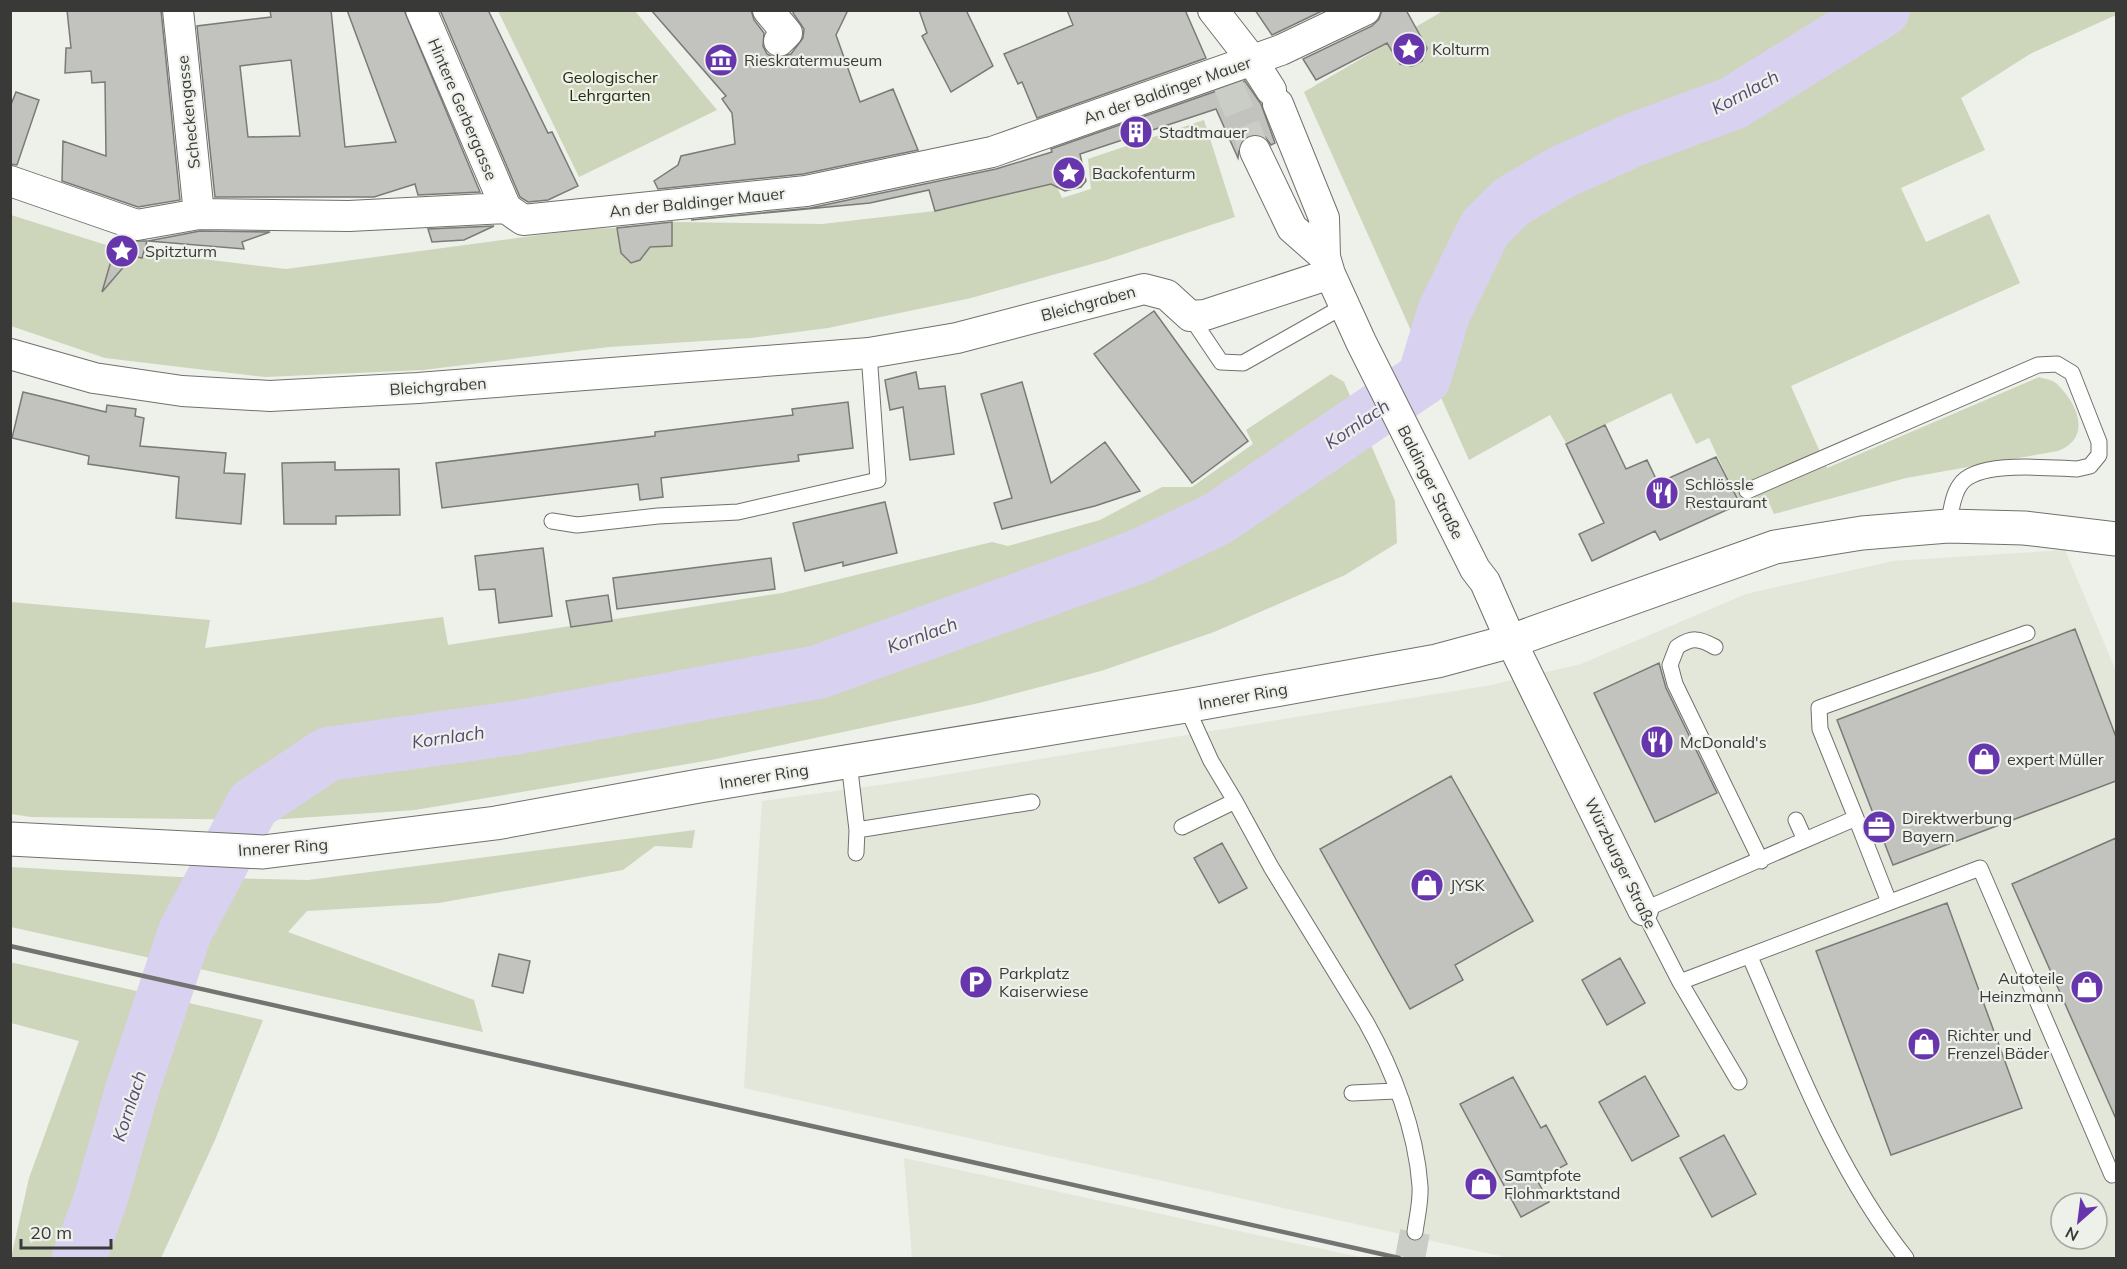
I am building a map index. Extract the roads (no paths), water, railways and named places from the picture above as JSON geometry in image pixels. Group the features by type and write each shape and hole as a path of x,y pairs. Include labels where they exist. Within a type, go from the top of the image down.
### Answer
{"main road":[{"name":"Innerer Ring","path":"10,839 263,852 496,823 699,786 1186,706 1437,661 1511,641 1775,547 1862,533 1948,526 2025,528 2116,539"}],"street":[{"name":"Hintere Gerbergasse","path":"421,10 506,208"},
{"path":"768,10 787,33 779,40"},
{"name":"An der Baldinger Mauer","path":"10,181 137,225 198,214 349,216 506,208 523,220 806,191 992,152 1224,77 1252,60 1281,50 1365,10"},
{"name":"Scheckengasse","path":"184,12 198,214"},
{"name":"Baldinger Straße","path":"1214,13 1252,60 1274,97 1324,218 1328,266 1344,306 1475,569 1485,582 1511,641"},
{"name":"Baldinger Straße","path":"1214,13 1224,77"},
{"name":"Baldinger Straße","path":"1255,151 1292,228 1328,266"},
{"path":"1191,316 1205,315 1328,266"},
{"name":"Bleichgraben","path":"10,354 94,378 182,391 270,396 429,387 869,353 957,338 1144,289 1167,296 1191,316"},
{"name":"Würzburger Straße","path":"1511,641 1643,910"}],"lane":[{"path":"1191,316 1221,362 1242,363 1344,306"},
{"path":"552,521 576,525 658,516 738,512 878,480 869,353"},
{"path":"1747,491 2038,365 2057,364 2072,373 2100,442 2099,455 2090,466 2077,469 1997,469 1974,473 1960,485 1948,526"},
{"path":"1889,902 1820,729 1819,708 2027,633"},
{"path":"1715,647 1699,638 1688,640 1677,647 1670,665 1675,684 1761,861"},
{"path":"1186,706 1211,760 1271,867 1366,1022 1396,1090 1408,1126 1419,1178 1415,1232"},
{"path":"849,762 857,830 856,854"},
{"path":"1182,827 1235,801"},
{"path":"857,830 1032,802"},
{"path":"1643,910 1761,861 1856,818"},
{"path":"1796,820 1805,840"},
{"path":"1680,982 1980,868 2112,1175"},
{"name":"Würzburger Straße","path":"1643,910 1680,982 1739,1082"},
{"path":"1750,957 1830,1137 1888,1236 1906,1258"},
{"path":"1352,1094 1396,1090"}],"waterway":[{"name":"Kornlach","path":"79,1258 100,1201 132,1090 185,932 253,804 328,754 514,728 818,672 1137,557 1217,519 1424,378 1444,312 1485,228 1511,202 1560,173 1633,140 1733,103 1883,10"}],"tunnel":[{"path":"1228,84 1255,151"},
{"path":"1410,1258 1415,1232"}],"railway":[{"path":"10,946 1399,1258"}],"place":[{"name":"Kolturm","path":"1409,49"},
{"name":"Rieskratermuseum","path":"721,60"},
{"name":"Stadtmauer","path":"1136,132"},
{"name":"Backofenturm","path":"1069,173"},
{"name":"Spitzturm","path":"122,251"},
{"name":"Schlössle Restaurant","path":"1662,493"},
{"name":"McDonald's","path":"1657,742"},
{"name":"expert Müller","path":"1984,759"},
{"name":"Direktwerbung Bayern","path":"1879,827"},
{"name":"JYSK","path":"1427,885"},
{"name":"Parkplatz Kaiserwiese","path":"976,982"},
{"name":"Autoteile Heinzmann","path":"2087,987"},
{"name":"Richter und Frenzel Bäder","path":"1924,1044"},
{"name":"Samtpfote Flohmarktstand","path":"1481,1184"}],"park label":[{"name":"Geologischer Lehrgarten","path":"610,86"}]}
